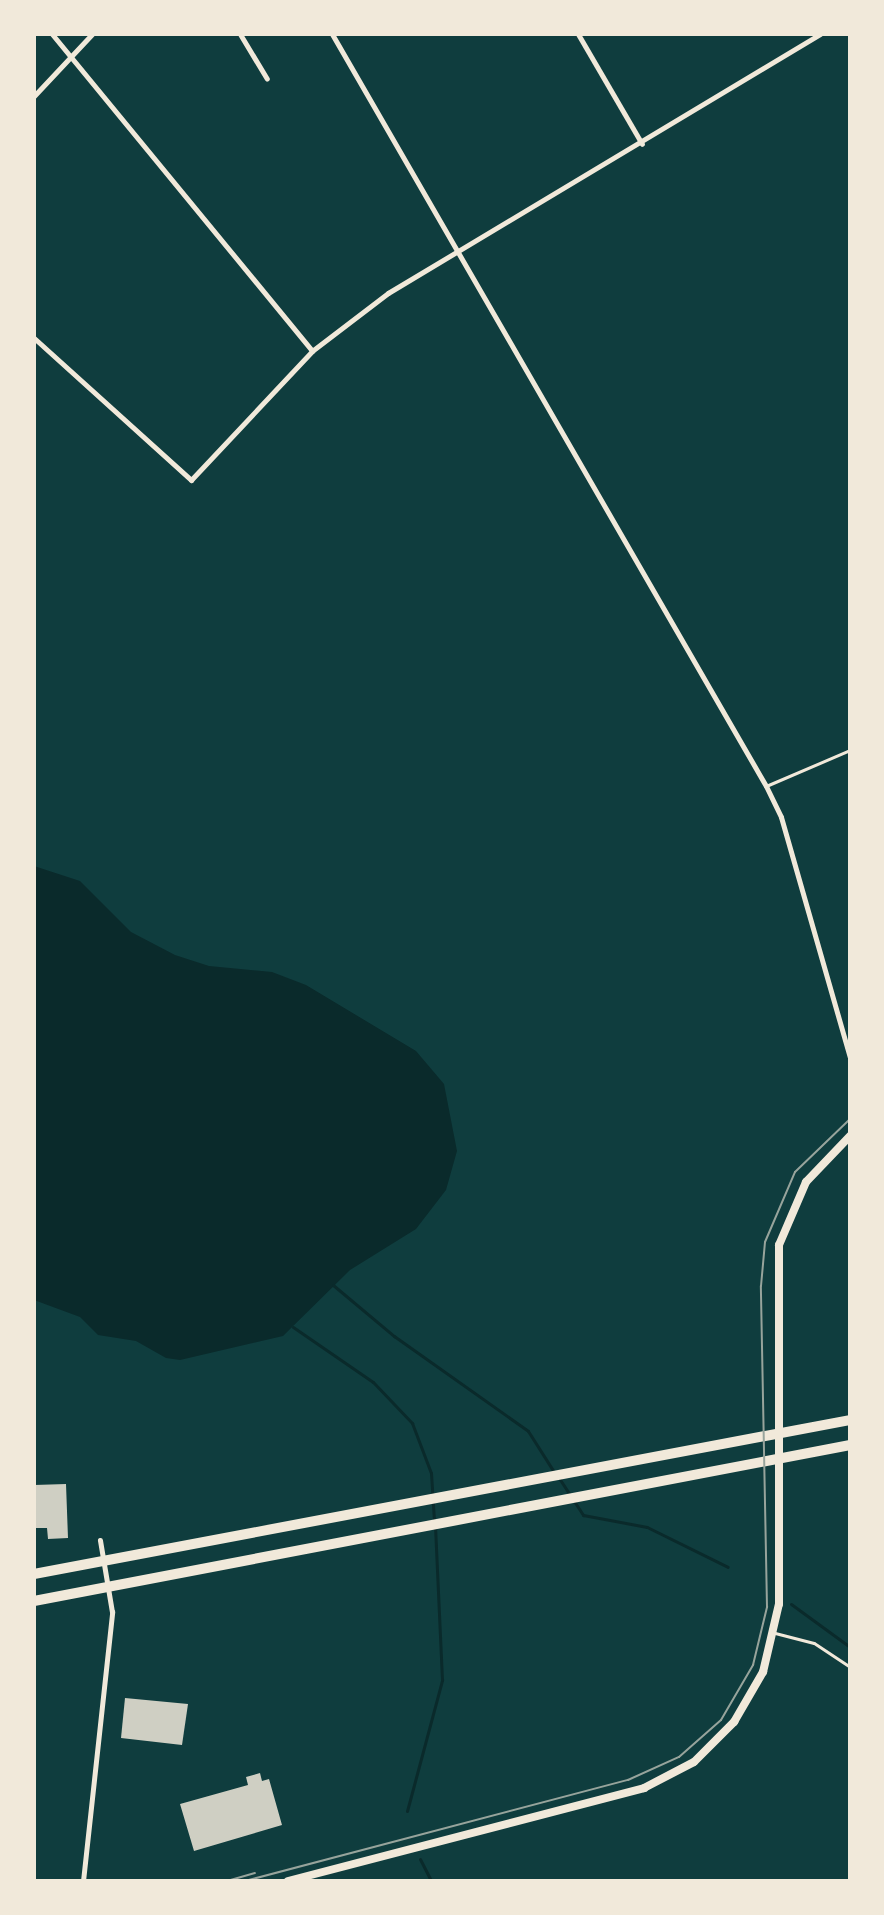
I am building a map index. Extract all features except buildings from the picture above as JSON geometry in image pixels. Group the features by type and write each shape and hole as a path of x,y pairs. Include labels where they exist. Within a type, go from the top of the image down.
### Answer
{"highway":[{"path":"34,1574 792,1428 850,1420"},
{"path":"34,1601 850,1445"}],"main road":[{"path":"288,1881 630,1792 674,1775 713,1746 743,1709 775,1633 781,1555 777,1256 786,1222 806,1182 850,1136"}],"street":[{"path":"52,34 72,54 312,351"},
{"path":"34,96 92,34"},
{"path":"240,34 267,79"},
{"path":"332,34 766,786 781,817 850,1057"},
{"path":"578,34 642,144"},
{"path":"34,338 191,480 312,351 388,293 642,144 820,34"},
{"path":"83,1881 112,1612 100,1540"}],"lane":[{"path":"766,786 850,750"},
{"path":"775,1633 814,1643 850,1667"}],"water":[{"path":"34,866 80,881 131,932 175,955 209,966 272,972 306,985 416,1051 444,1084 457,1151 446,1190 416,1229 350,1270 283,1336 180,1360 166,1358 136,1341 98,1335 80,1317 34,1300"}],"waterway":[{"path":"333,1285 394,1336 528,1431 554,1472"},
{"path":"293,1327 373,1382 412,1423 431,1473 434,1521"},
{"path":"559,1478 570,1495"},
{"path":"574,1501 583,1515 647,1527 728,1567"},
{"path":"407,1811 442,1680 435,1528"},
{"path":"791,1604 850,1647"},
{"path":"420,1859 431,1881"}],"tram line":[{"path":"245,1881 628,1780 679,1757 721,1720 753,1665 767,1607 761,1286 765,1242 795,1172 850,1119"},
{"path":"227,1881 255,1873"}]}
